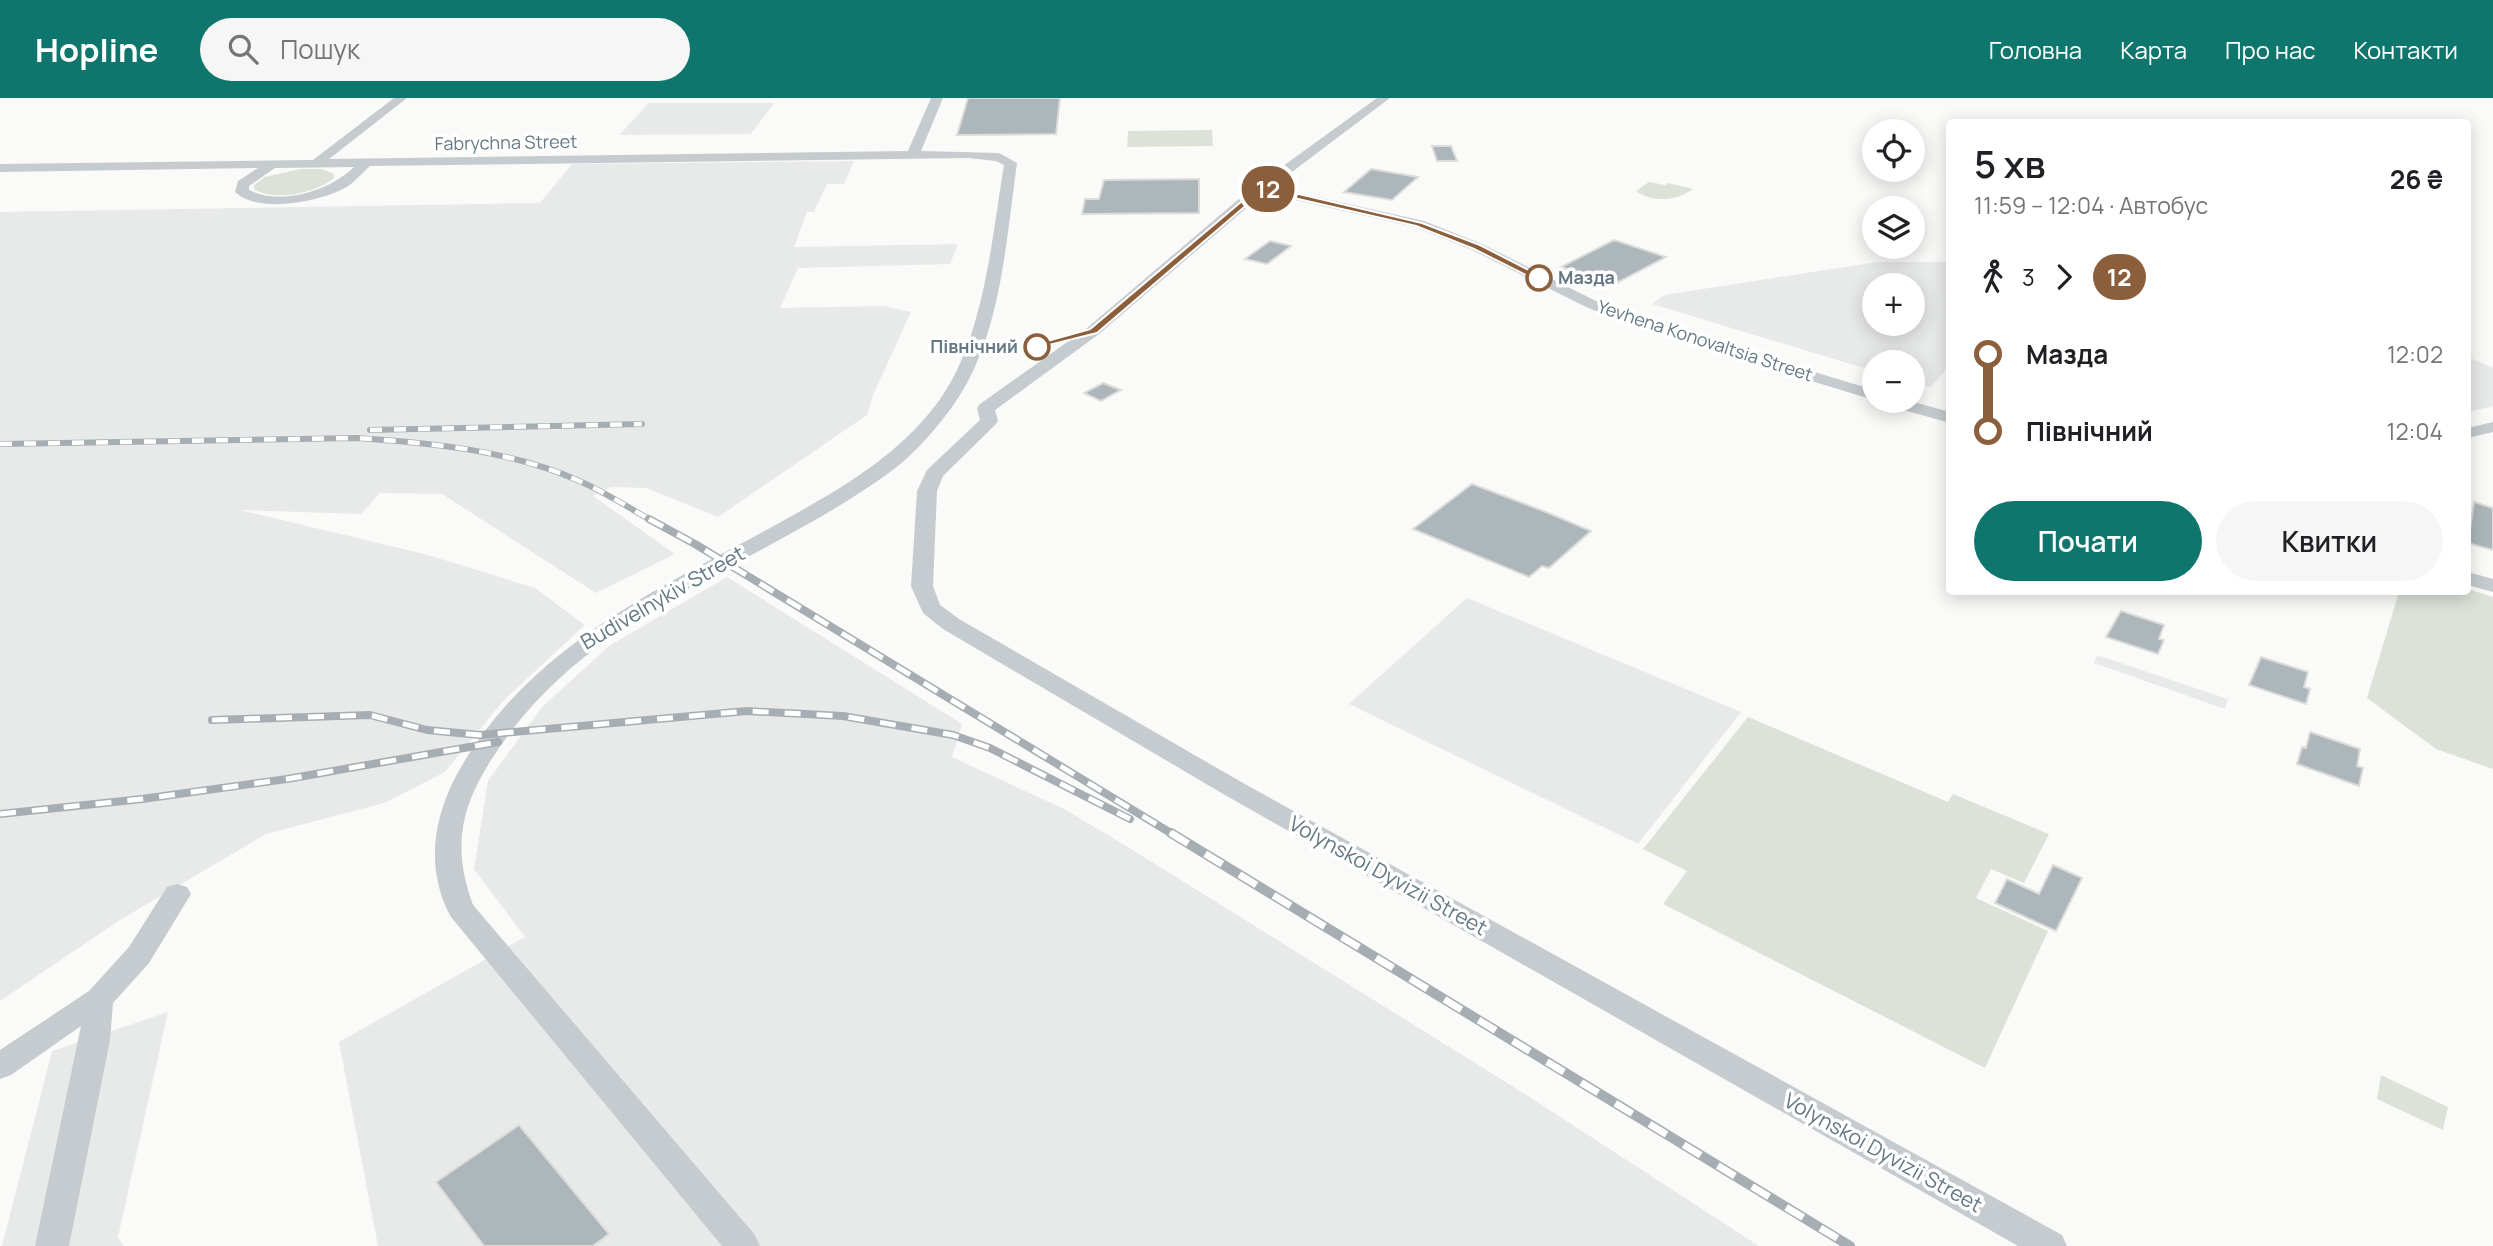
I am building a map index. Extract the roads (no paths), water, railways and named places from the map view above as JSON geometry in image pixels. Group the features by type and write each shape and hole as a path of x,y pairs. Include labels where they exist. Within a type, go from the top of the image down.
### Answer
{"street":[{"path":"315,164 401,98"},
{"path":"914,155 937,98"},
{"path":"943,408 986,408 1093,331 1261,188 1384,98"},
{"name":"Fabrychna Street","path":"0,168 968,154 999,157 1011,163"},
{"path":"272,164 243,184 242,192 262,199 310,194 342,183 366,163"},
{"name":"Budivelnykiv Street","path":"743,1246 461,910 448,877 445,831 463,786 492,734 507,715 581,644 623,616 873,476 911,444 943,408 967,372 983,318 1011,163"},
{"name":"Yevhena Konovaltsia Street","path":"1261,188 1419,224 1477,247 1591,304 1643,325 1862,391"},
{"name":"Volynskoi Dyvizii Street","path":"986,408 989,421 934,474 927,491 922,586 931,608 951,624 1245,796 2050,1246"},
{"path":"1925,411 1946,417"},
{"path":"2471,432 2493,427"},
{"path":"2471,579 2493,586"},
{"path":"0,1066 99,999 139,955 177,894"},
{"path":"52,1246 95,1040 99,999"}],"railway":[{"path":"370,430 642,424"},
{"path":"0,444 357,438 413,442 524,461 577,480 652,521"},
{"path":"649,519 695,544 1174,835"},
{"path":"212,720 370,715 427,730 480,735 747,711 843,716 953,735 990,748 1130,819"},
{"path":"0,814 142,799 287,779 498,742"},
{"path":"1171,833 1850,1246"}],"place":[{"name":"Мазда","path":"1539,278"},
{"name":"Північний","path":"1037,347"}]}
